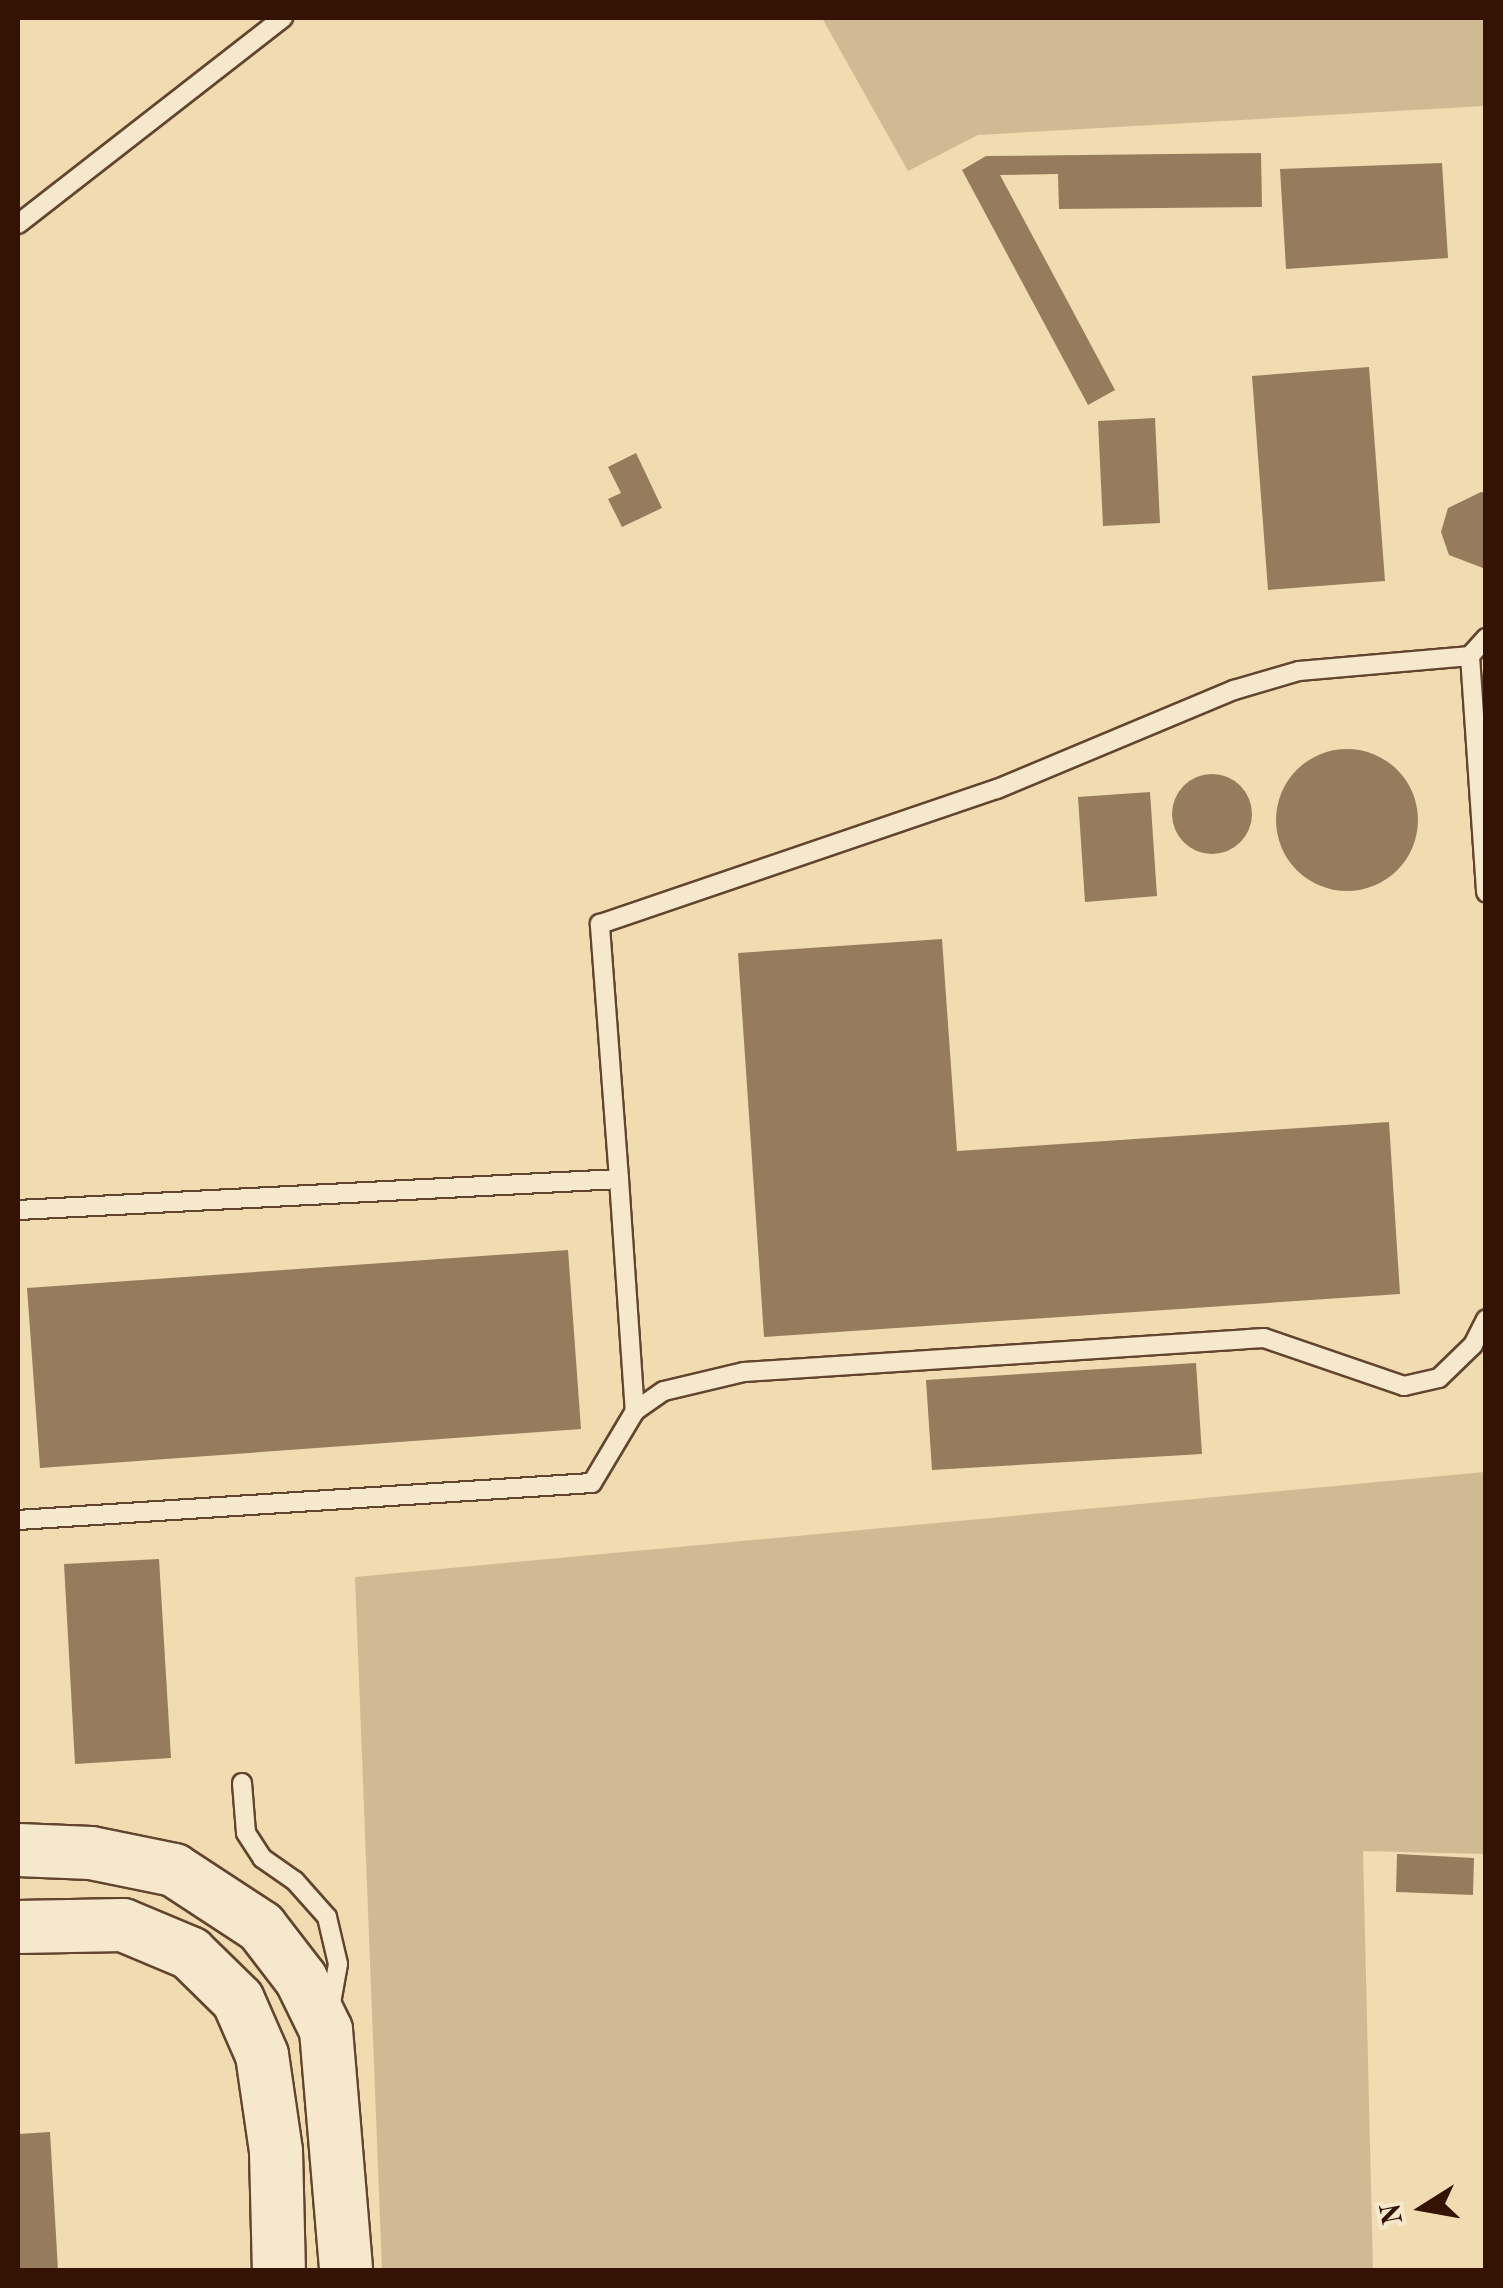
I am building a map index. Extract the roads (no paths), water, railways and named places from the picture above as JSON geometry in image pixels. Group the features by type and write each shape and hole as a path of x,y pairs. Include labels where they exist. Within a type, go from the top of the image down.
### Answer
{"main road":[{"path":"18,1850 91,1852 174,1870 261,1927 300,1979 326,2030 346,2270"},
{"path":"18,1927 123,1925 190,1953 238,2000 262,2055 276,2150 279,2270"}],"lane":[{"path":"18,224 283,18"},
{"path":"635,1411 600,924 997,789 1234,690 1300,671 1470,656 1486,638"},
{"path":"1470,656 1486,892"},
{"path":"18,1210 619,1179"},
{"path":"18,1520 592,1483 635,1411 664,1391 744,1372 1264,1338 1404,1386 1439,1378 1473,1344 1486,1318"},
{"path":"242,1783 246,1833 262,1858 295,1881 327,1917 338,1964 326,2030"}]}
